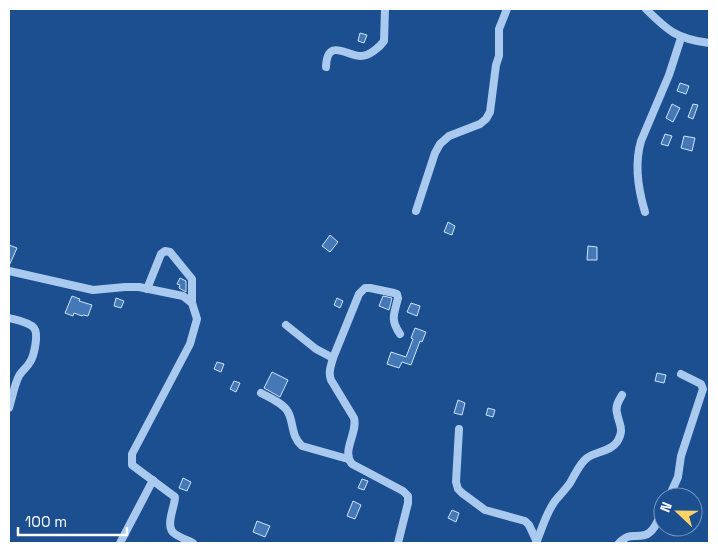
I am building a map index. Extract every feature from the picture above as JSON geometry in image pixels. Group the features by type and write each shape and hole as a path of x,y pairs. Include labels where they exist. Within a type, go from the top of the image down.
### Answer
{"street":[{"path":"326,66 328,54 333,51 345,51 363,56 381,45 384,41 385,9"},
{"path":"416,211 435,153 440,144 449,136 480,124 490,112 496,65 499,56 499,29 507,9"},
{"path":"646,9 664,28 681,38 709,43"},
{"path":"645,212 637,177 638,153 641,141 674,64 681,38"},
{"path":"147,289 161,254 165,251 170,252 192,279 192,303 197,319 190,344 132,454 132,465 176,496 170,524 171,529 174,534 193,543"},
{"path":"9,270 94,290 125,287 147,289 183,296 192,303"},
{"path":"348,459 355,423 354,418 329,375 333,358 359,294 365,288 397,294 398,298 393,320 400,334"},
{"path":"9,318 28,324 34,328 36,334 33,357 29,365 21,372 9,408"},
{"path":"286,325 316,349 333,358"},
{"path":"674,487 678,477 681,456 703,389 701,384 681,374"},
{"path":"262,393 284,407 289,413 295,437 302,446 348,459 352,464 403,491 408,496 398,543"},
{"path":"537,543 545,519 554,502 569,485 583,462 589,456 611,448 616,442 621,433 621,424 616,412 617,404 622,395"},
{"path":"460,429 456,482 458,489 485,510 525,521 537,543"},
{"path":"120,543 153,480"},
{"path":"619,543 626,537 646,535 653,528"}],"building":[{"path":"360,33 367,35 364,43 358,41"},
{"path":"680,83 689,86 686,94 677,91"},
{"path":"672,104 680,108 673,122 666,118"},
{"path":"693,104 698,105 693,119 688,117"},
{"path":"665,134 672,136 668,146 661,144"},
{"path":"684,136 695,138 692,151 681,148"},
{"path":"448,222 455,226 452,235 444,232"},
{"path":"330,235 338,242 330,252 322,246"},
{"path":"9,245 17,248 9,266"},
{"path":"588,246 597,247 597,260 587,260"},
{"path":"180,278 186,281 186,292 179,288 180,285 177,284"},
{"path":"72,296 80,299 79,301 92,305 88,316 74,313 73,316 65,313"},
{"path":"383,296 392,298 389,310 379,306"},
{"path":"116,298 124,301 121,308 114,306"},
{"path":"337,298 343,301 340,308 334,305"},
{"path":"411,303 420,306 417,316 407,312"},
{"path":"415,328 426,332 422,342 420,341 411,365 402,362 399,368 387,364 391,352 406,357"},
{"path":"217,362 224,364 221,372 214,369"},
{"path":"272,372 288,380 280,397 264,388"},
{"path":"657,373 666,375 664,383 655,381"},
{"path":"234,381 240,383 236,392 230,389"},
{"path":"458,400 465,403 462,415 454,413"},
{"path":"488,408 495,410 493,417 486,415"},
{"path":"183,478 191,482 187,491 179,488"},
{"path":"362,479 368,481 364,490 358,488"},
{"path":"353,501 361,505 355,519 347,516"},
{"path":"452,510 459,513 456,522 448,518"},
{"path":"257,521 270,526 265,537 253,532"}]}
